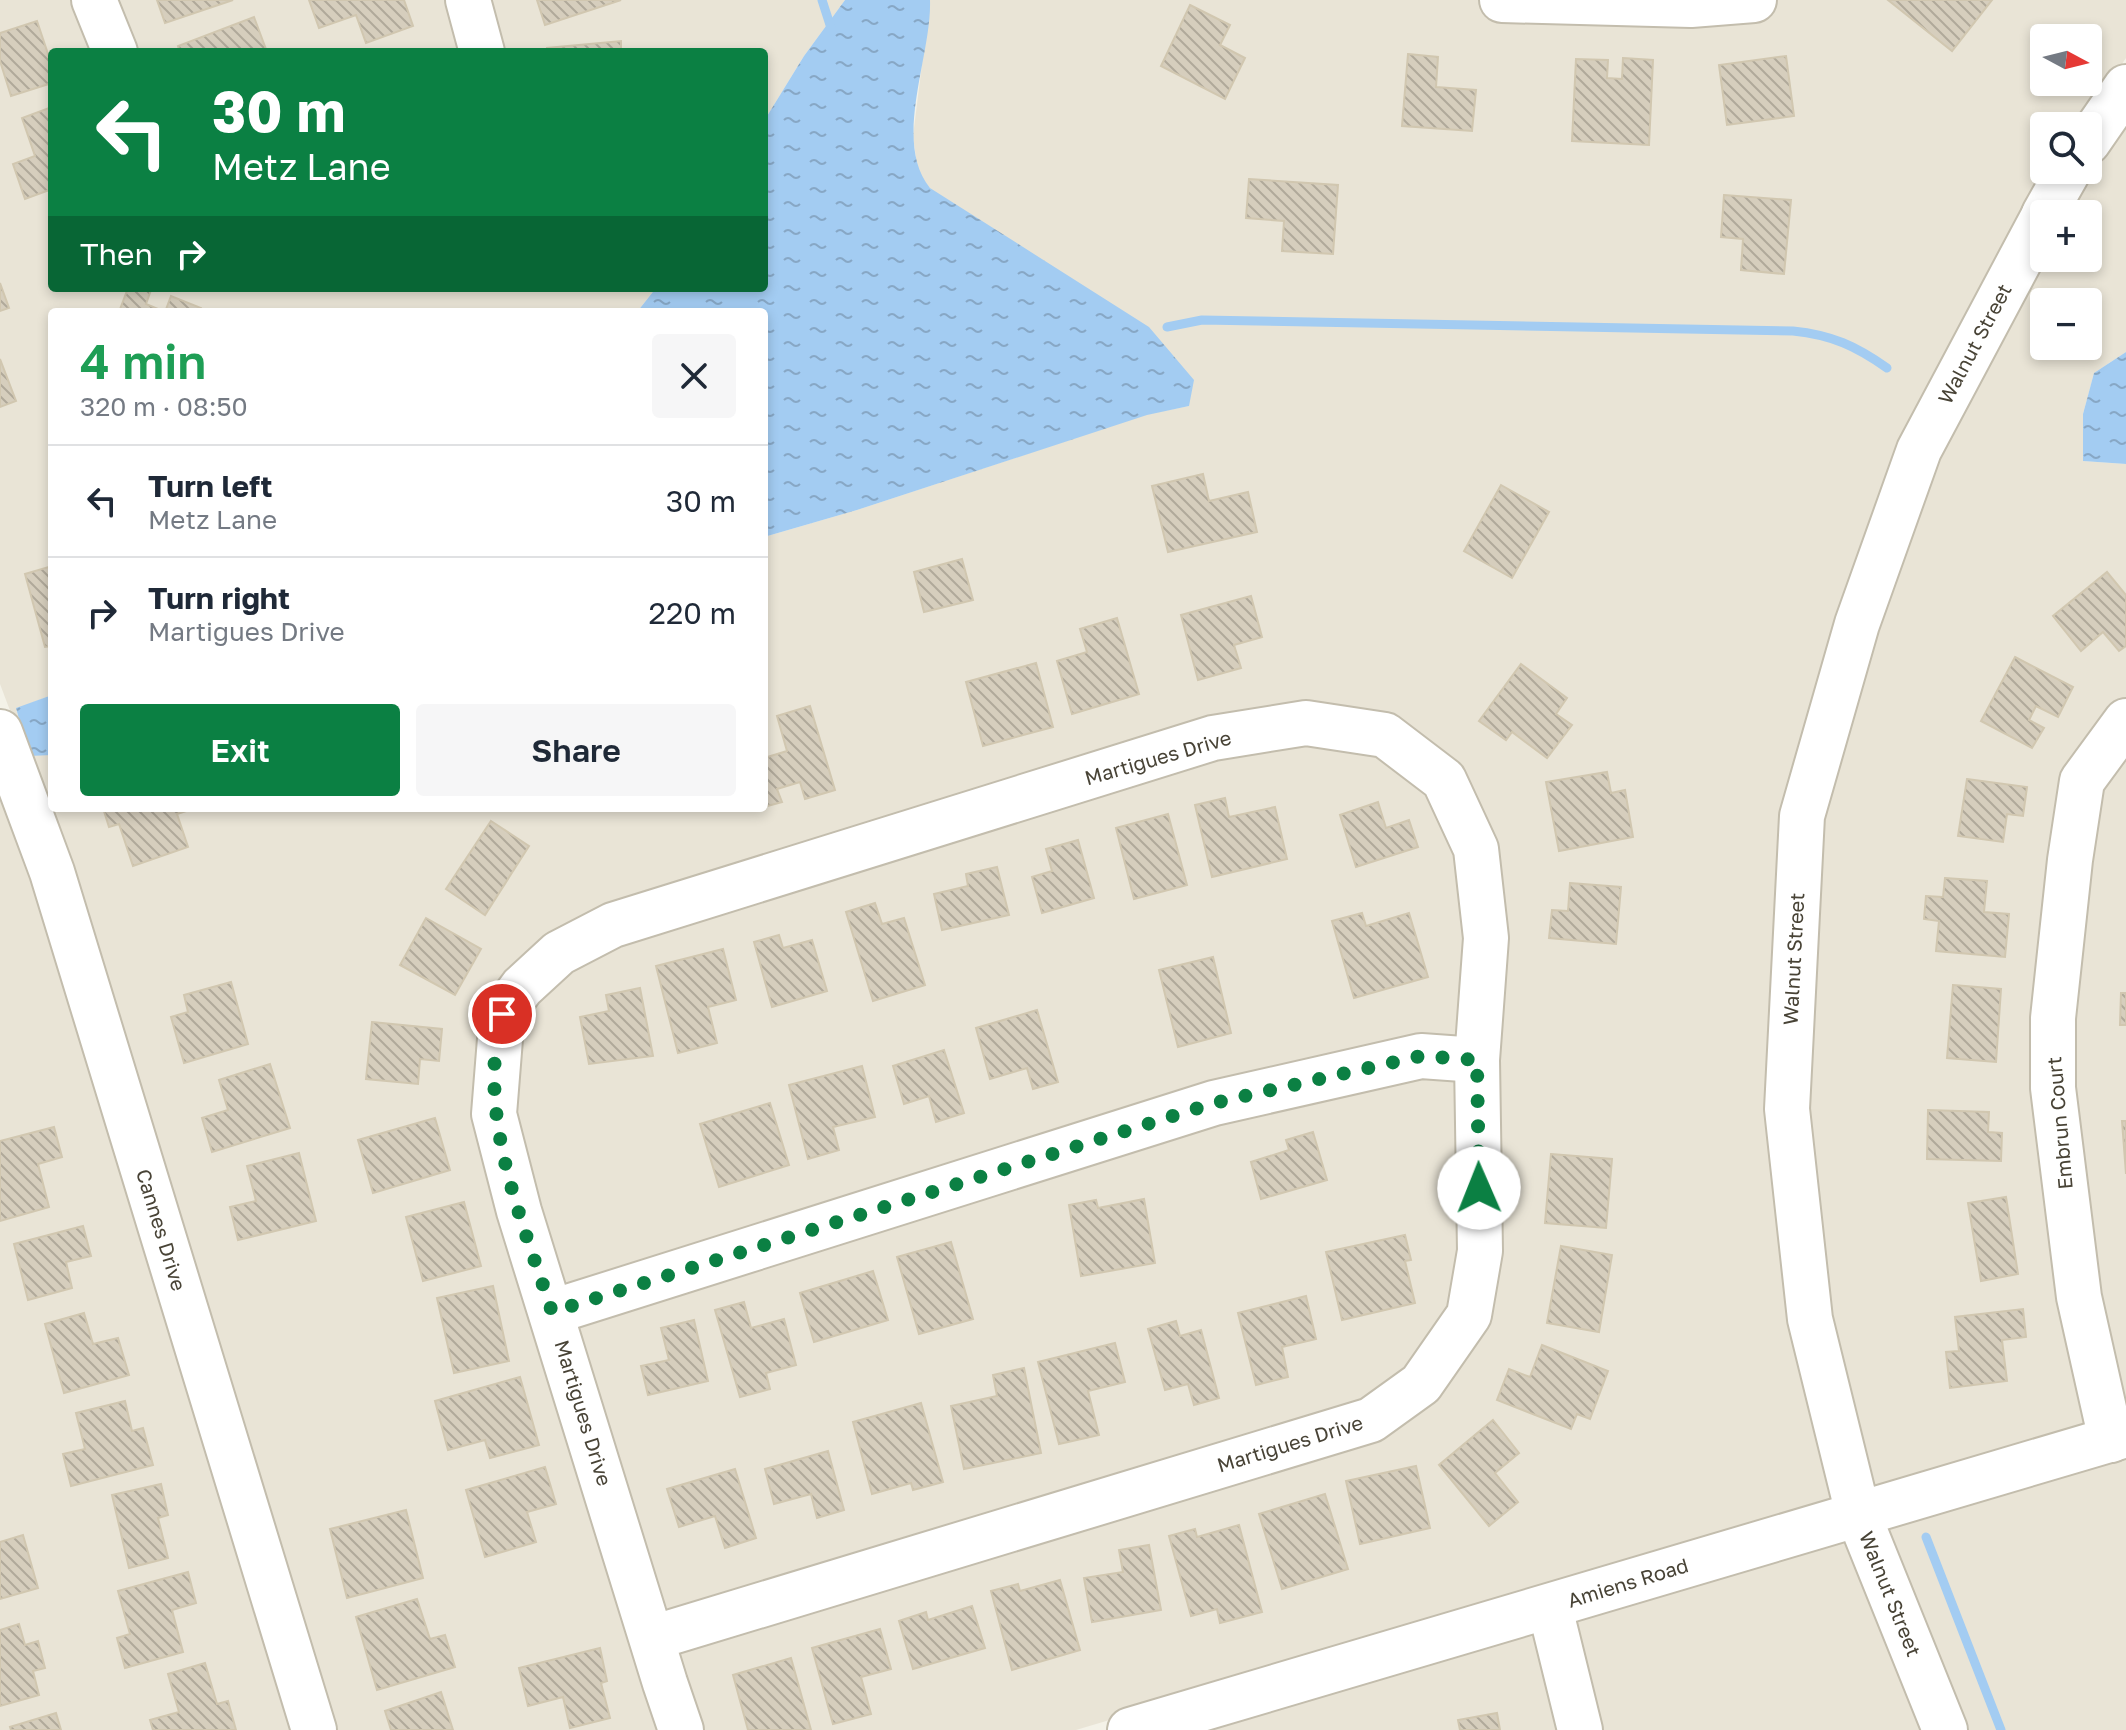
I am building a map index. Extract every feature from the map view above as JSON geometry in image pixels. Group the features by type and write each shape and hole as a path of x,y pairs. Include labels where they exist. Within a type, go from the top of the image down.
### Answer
{"street":[{"path":"94,0 113,48"},
{"path":"468,0 481,48"},
{"path":"1502,0 1691,5 1754,0"},
{"path":"2102,122 2126,87"},
{"name":"Walnut Street","path":"1945,1730 1858,1514 1810,1319 1787,1109 1802,816 1857,624 1919,450 2030,240"},
{"name":"Embrun Court","path":"2119,1438 2079,1297 2053,1088 2053,1018 2082,781 2126,721"},
{"name":"Martigues Drive","path":"652,1638 1371,1420 1421,1384 1469,1315 1480,1251 1477,1060 1486,938 1476,849 1444,780 1385,735 1306,723 1213,738 613,925 559,953 522,987 500,1016 494,1114 519,1211 552,1312 652,1638 681,1730"},
{"name":"Cannes Drive","path":"0,732 52,872 314,1730"},
{"path":"552,1312 1214,1103 1421,1056 1477,1060"},
{"name":"Amiens Road","path":"1130,1730 1222,1717 1550,1608 2119,1438"},
{"path":"1550,1608 1580,1730"}],"shaded area":[{"path":"0,0 845,0 804,56 768,114 768,48 48,48 48,292 653,292 640,308 48,308 48,697 16,709 29,755 48,755 48,811 0,684"},
{"path":"930,0 2126,0 2126,58 2102,93 2102,24 2030,24 2030,96 2100,96 2089,112 2030,112 2030,184 2038,184 1785,812 1838,1503 1076,1730 331,1730 69,867 48,812 768,812 768,536 857,510 1148,414 1189,406 930,188 918,173 913,136"},
{"path":"2126,116 2126,352 2094,373 2083,414 2083,461 2126,464 2126,1420 1870,1494 1827,1317 1804,1109 1818,818 1873,629 1935,455 2036,272 2102,272 2102,200 2071,200 2079,184 2102,184 2102,150"},
{"path":"0,779 36,876 297,1730 0,1730"},
{"path":"2126,1451 2126,1730 1962,1730 1880,1523"},
{"path":"1848,1533 1927,1730 1182,1730"}],"water":[{"path":"845,0 930,0 916,97 914,147 919,169 930,188 1149,327 1194,380 1189,406 1147,415 857,510 768,536 768,308 640,308 653,292 768,292 768,114 804,56"},
{"path":"2126,352 2126,464 2083,461 2083,414 2094,373"},
{"path":"48,696 48,755 29,756 16,708"}],"building":[{"path":"157,0 233,0 165,23"},
{"path":"309,0 404,0 413,26 366,43 356,15 319,28"},
{"path":"537,0 621,0 545,25"},
{"path":"1888,0 1992,0 1952,51"},
{"path":"1190,5 1230,25 1220,45 1245,58 1225,99 1161,66"},
{"path":"254,17 266,48 179,48"},
{"path":"37,21 48,54 48,84 11,96 0,61 0,33"},
{"path":"621,41 621,48 547,48"},
{"path":"1408,54 1438,57 1436,87 1476,90 1472,131 1402,126"},
{"path":"1786,56 1794,116 1727,125 1719,65"},
{"path":"1623,58 1653,60 1649,145 1572,141 1576,59 1608,60 1607,78 1622,79"},
{"path":"48,108 48,190 25,199 13,164 35,156 22,118"},
{"path":"1249,179 1338,185 1333,254 1282,251 1284,221 1246,218"},
{"path":"1724,195 1791,200 1784,274 1741,270 1743,239 1721,237"},
{"path":"0,283 9,308 0,311"},
{"path":"126,292 150,292 146,304 156,308 120,308"},
{"path":"171,296 201,308 166,308"},
{"path":"0,359 16,401 0,407"},
{"path":"1203,474 1209,501 1248,492 1257,532 1168,552 1152,486"},
{"path":"1501,485 1549,512 1512,578 1464,551"},
{"path":"962,559 973,600 924,612 914,572"},
{"path":"48,567 48,647 45,647 25,574"},
{"path":"2107,572 2126,595 2126,646 2119,651 2103,632 2081,651 2053,616"},
{"path":"1251,596 1262,637 1234,645 1241,668 1198,680 1181,615"},
{"path":"1117,618 1139,694 1072,714 1057,661 1087,652 1080,629"},
{"path":"2015,657 2073,687 2058,717 2036,706 2029,720 2044,728 2032,748 1981,721"},
{"path":"1036,663 1053,727 983,746 966,682"},
{"path":"1521,664 1567,698 1556,714 1572,725 1547,758 1512,732 1506,740 1479,721"},
{"path":"810,706 835,790 805,799 800,782 777,789 782,802 768,806 768,757 787,751 777,716"},
{"path":"1607,772 1611,793 1625,790 1633,837 1559,851 1546,782"},
{"path":"1967,779 2027,787 2023,816 2007,814 2003,842 1958,836"},
{"path":"1225,798 1229,817 1275,807 1287,859 1212,877 1195,805"},
{"path":"1378,802 1386,828 1409,820 1418,847 1356,867 1340,815"},
{"path":"104,812 183,812 177,814 188,847 133,866 119,824 109,827"},
{"path":"1168,814 1187,885 1134,899 1116,828"},
{"path":"491,821 529,846 485,915 446,889"},
{"path":"1078,840 1094,898 1042,913 1032,877 1052,871 1046,849"},
{"path":"997,867 1009,915 942,930 934,894 968,886 966,874"},
{"path":"1945,878 1987,881 1984,912 2009,914 2005,957 1936,951 1939,921 1924,919 1926,896 1943,897"},
{"path":"1570,883 1621,887 1616,944 1549,938 1552,910 1568,911"},
{"path":"875,903 882,924 904,918 925,985 873,1001 846,912"},
{"path":"1362,913 1366,926 1409,913 1428,977 1354,998 1332,921"},
{"path":"426,918 481,949 455,995 400,965"},
{"path":"779,935 783,948 812,940 827,991 772,1007 754,942"},
{"path":"723,949 736,1000 708,1007 717,1043 678,1053 656,966"},
{"path":"1213,957 1231,1033 1178,1047 1159,970"},
{"path":"231,982 248,1044 184,1063 171,1017 188,1012 184,995"},
{"path":"1953,985 2001,989 1996,1062 1947,1058"},
{"path":"640,988 653,1056 589,1064 580,1017 609,1011 606,995"},
{"path":"2121,993 2126,993 2126,1025 2120,1025"},
{"path":"1037,1010 1058,1082 1033,1089 1027,1068 990,1079 976,1028"},
{"path":"372,1022 442,1029 439,1061 420,1059 418,1084 366,1079"},
{"path":"944,1050 964,1113 936,1122 929,1096 904,1104 893,1066"},
{"path":"270,1064 290,1128 212,1152 202,1118 228,1110 219,1080"},
{"path":"862,1066 875,1117 833,1127 839,1150 808,1159 789,1085"},
{"path":"770,1103 789,1165 719,1187 700,1124"},
{"path":"1928,1110 1989,1112 1988,1132 2002,1133 2001,1161 1927,1159"},
{"path":"435,1118 450,1170 373,1193 358,1140"},
{"path":"2122,1121 2126,1121 2126,1174"},
{"path":"54,1127 62,1157 38,1164 49,1207 0,1221 0,1141"},
{"path":"1313,1132 1327,1180 1261,1199 1251,1162 1289,1150 1286,1140"},
{"path":"299,1153 316,1221 238,1240 230,1207 256,1201 247,1166"},
{"path":"1551,1154 1612,1159 1606,1228 1545,1223"},
{"path":"2006,1197 2018,1274 1981,1281 1968,1203"},
{"path":"1144,1199 1155,1263 1081,1276 1069,1205 1096,1200 1098,1208"},
{"path":"464,1202 481,1266 423,1281 406,1217"},
{"path":"83,1226 91,1256 66,1262 72,1288 28,1300 14,1244"},
{"path":"1405,1235 1411,1260 1405,1261 1415,1303 1342,1320 1326,1252"},
{"path":"951,1242 973,1319 919,1334 897,1257"},
{"path":"1561,1246 1612,1255 1599,1332 1547,1323"},
{"path":"873,1271 888,1320 814,1342 800,1293"},
{"path":"493,1286 509,1361 454,1373 437,1298"},
{"path":"1306,1296 1316,1339 1282,1347 1288,1377 1256,1385 1238,1313"},
{"path":"744,1302 751,1328 784,1319 796,1365 766,1373 770,1389 740,1397 715,1310"},
{"path":"2023,1309 2026,1337 2002,1340 2007,1381 1950,1388 1946,1352 1959,1351 1955,1317"},
{"path":"84,1313 93,1344 118,1338 129,1375 64,1393 45,1324"},
{"path":"694,1320 708,1381 648,1395 641,1366 669,1360 661,1328"},
{"path":"1176,1321 1180,1336 1201,1330 1219,1398 1194,1405 1188,1384 1165,1390 1148,1329"},
{"path":"1115,1343 1125,1382 1088,1391 1099,1435 1059,1444 1038,1362"},
{"path":"1542,1345 1608,1371 1590,1419 1577,1414 1571,1429 1497,1400 1509,1369 1530,1377"},
{"path":"1024,1368 1041,1453 964,1469 951,1406 997,1396 993,1375"},
{"path":"520,1377 539,1445 490,1458 485,1440 448,1450 435,1401"},
{"path":"125,1401 132,1431 143,1428 153,1465 71,1486 63,1454 85,1449 76,1413"},
{"path":"921,1403 943,1482 913,1490 911,1483 872,1494 853,1422"},
{"path":"1493,1420 1519,1453 1495,1473 1518,1502 1489,1526 1439,1465"},
{"path":"828,1451 844,1510 817,1518 811,1494 774,1504 765,1469"},
{"path":"1416,1466 1430,1528 1360,1544 1346,1481"},
{"path":"545,1467 556,1504 527,1512 536,1542 485,1557 466,1490"},
{"path":"735,1469 756,1538 725,1548 715,1516 679,1527 667,1489"},
{"path":"161,1484 168,1515 158,1518 168,1558 129,1568 112,1495"},
{"path":"1325,1494 1348,1569 1282,1589 1259,1514"},
{"path":"406,1510 423,1578 347,1598 330,1529"},
{"path":"1239,1525 1262,1612 1220,1623 1217,1609 1191,1616 1169,1536 1195,1529 1197,1537"},
{"path":"23,1535 38,1588 0,1599 0,1542"},
{"path":"1149,1545 1161,1610 1092,1622 1084,1578 1123,1572 1119,1550"},
{"path":"188,1572 196,1603 172,1610 183,1652 125,1668 117,1638 130,1634 118,1591"},
{"path":"1060,1580 1080,1650 1012,1670 991,1591 1018,1584 1020,1591"},
{"path":"417,1599 430,1639 445,1635 455,1667 377,1690 356,1617"},
{"path":"972,1606 985,1648 913,1669 899,1621 926,1612 928,1620"},
{"path":"19,1624 25,1645 38,1641 45,1668 33,1671 39,1695 0,1706 0,1630"},
{"path":"880,1629 891,1669 861,1677 871,1714 833,1724 812,1648"},
{"path":"600,1648 607,1681 601,1683 610,1718 570,1728 563,1697 528,1706 519,1668"},
{"path":"791,1658 811,1730 748,1730 733,1675"},
{"path":"205,1663 217,1704 228,1701 236,1730 153,1730 150,1720 179,1712 168,1674"},
{"path":"441,1692 453,1730 391,1730 385,1711"},
{"path":"56,1713 61,1730 11,1730 10,1727"},
{"path":"1497,1713 1500,1730 1460,1730 1458,1720"}],"waterway":[{"path":"822,0 832,31"},
{"path":"1167,327 1202,320 1793,331 1820,335 1843,343 1887,368"},
{"path":"1926,1537 2001,1730"}],"route":[{"path":"502,1014 494,1114 519,1211 552,1312 1214,1103 1421,1056 1477,1060 1479,1188"}]}
